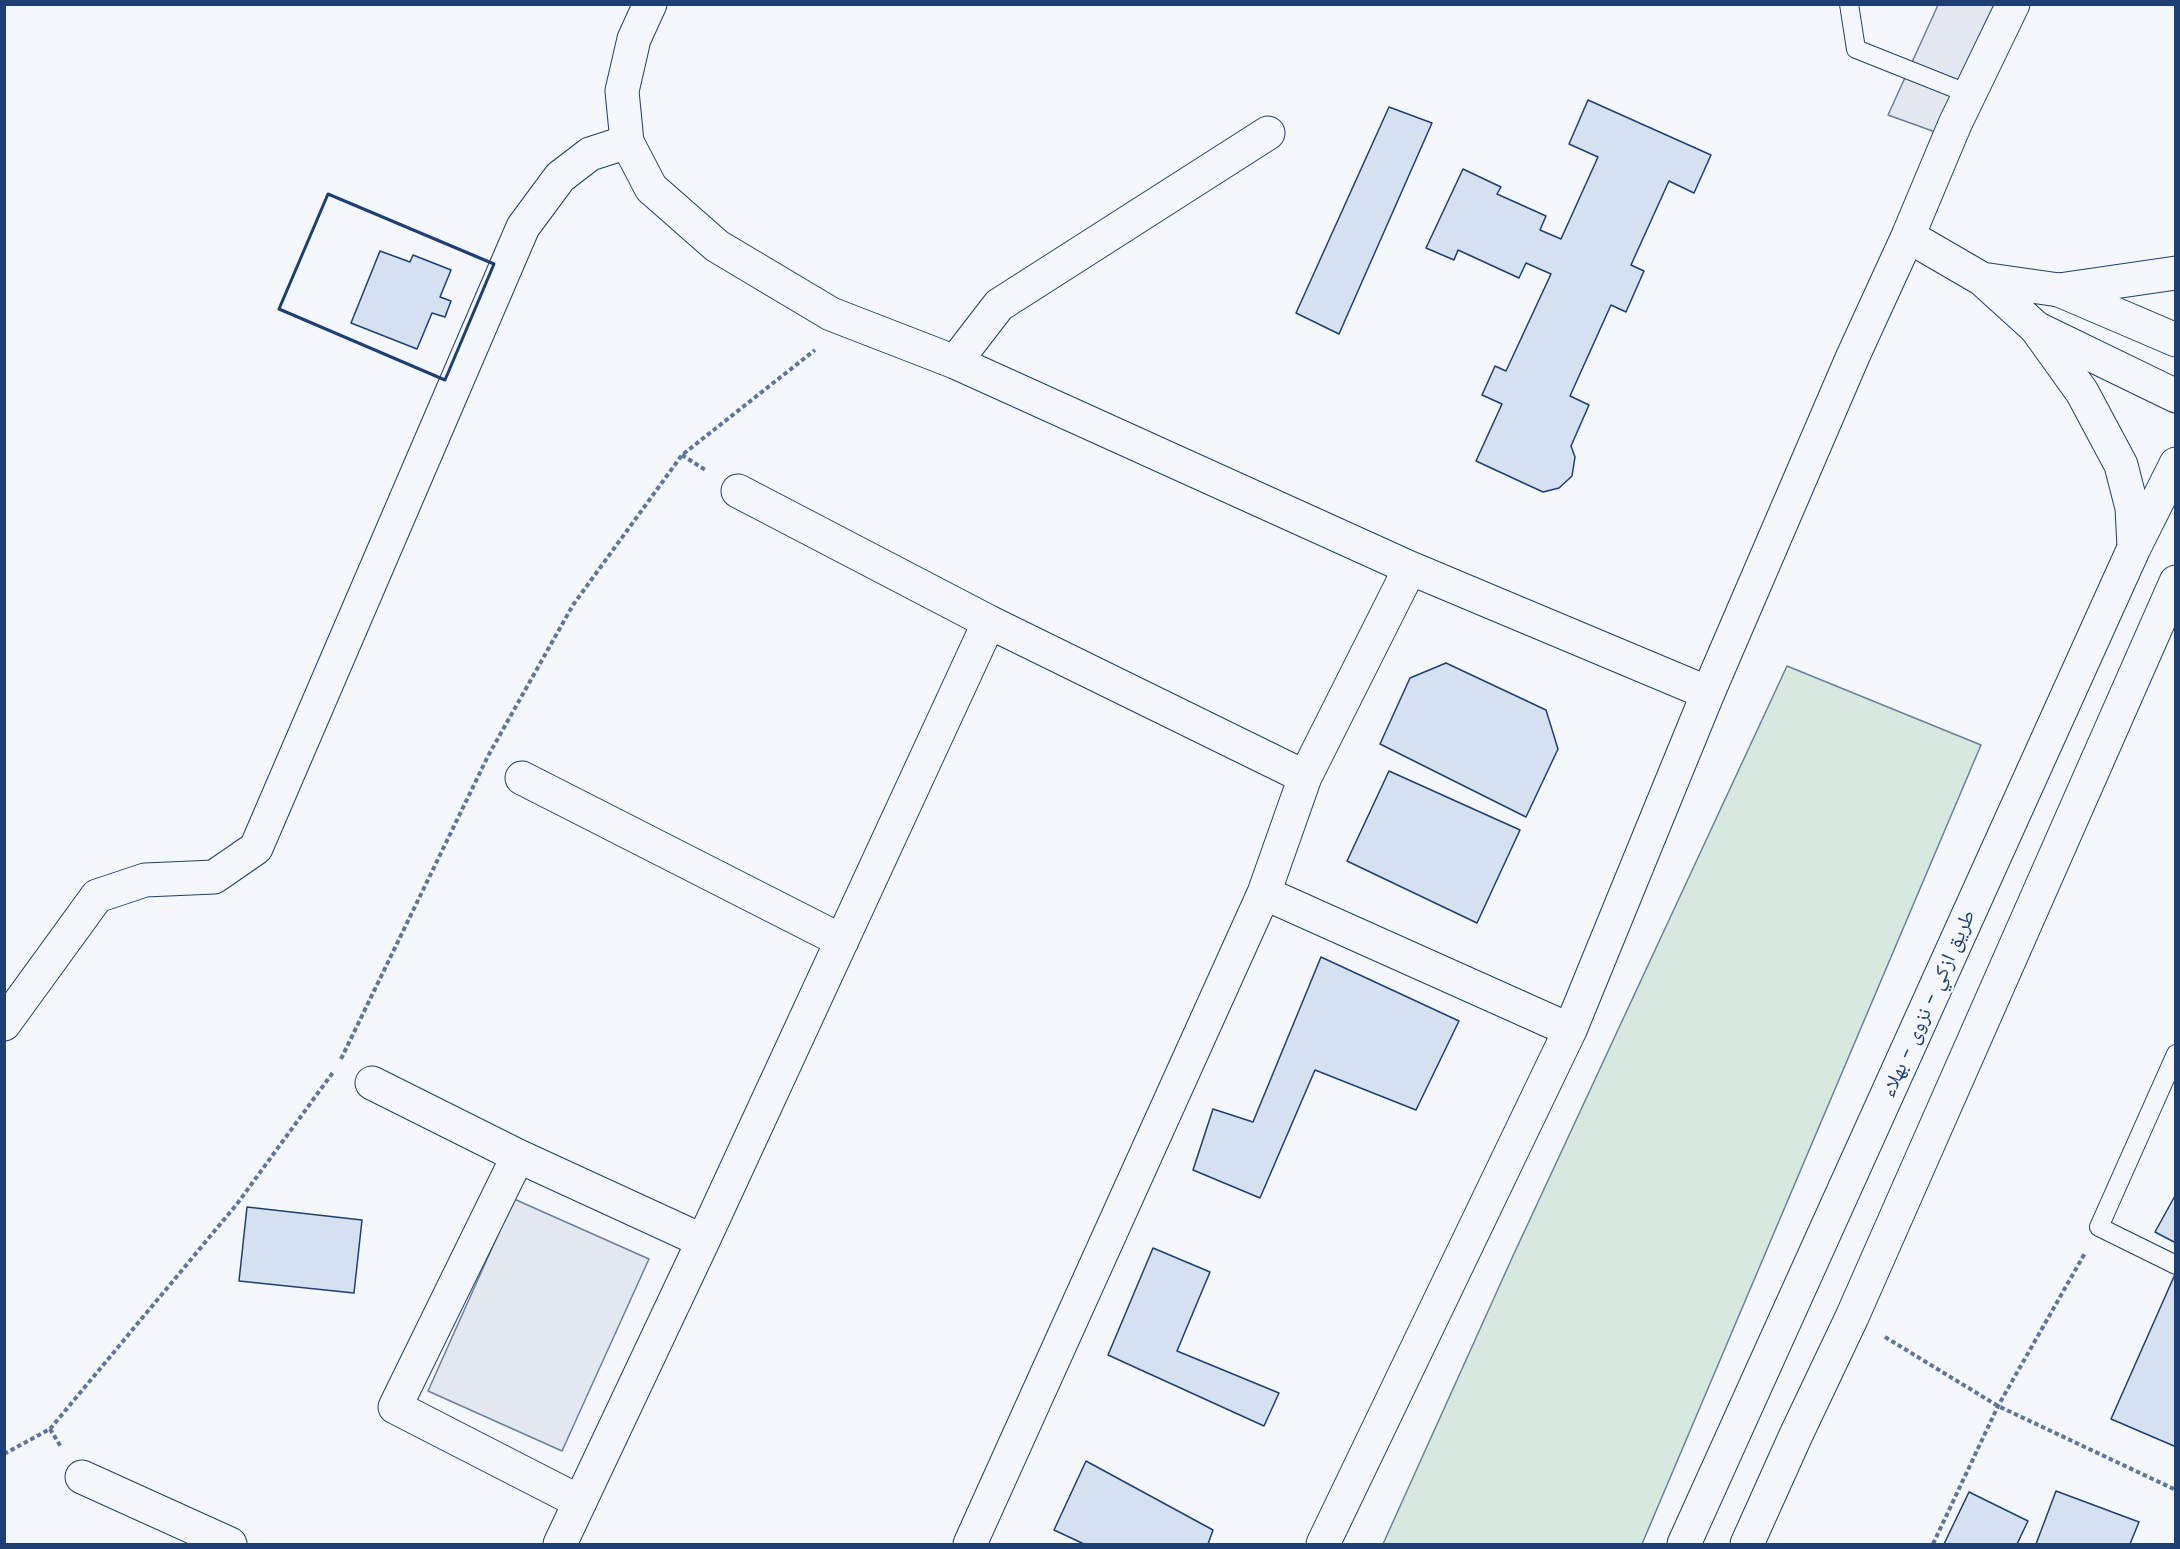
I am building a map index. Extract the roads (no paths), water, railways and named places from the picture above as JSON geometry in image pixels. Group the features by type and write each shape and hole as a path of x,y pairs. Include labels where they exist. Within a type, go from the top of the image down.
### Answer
{"street":[{"path":"650,4 634,39 622,91 627,142 651,188 717,246 831,314 955,362 1410,568 1708,693"},
{"path":"1323,1545 1570,1030 1708,693 1853,356 1969,94 2013,4"},
{"path":"955,362 999,305 1268,133"},
{"path":"4,1024 97,896 145,880 214,877 256,848 523,227 560,177 590,154 627,142"},
{"path":"1908,236 1982,279 2036,328 2082,392 2121,465 2132,508 2134,548"},
{"path":"2060,290 2175,273"},
{"path":"1982,279 2060,290 2175,340"},
{"path":"2036,328 2175,396"},
{"name":"طريق ازكي - نزوى - بهلاء","path":"1684,1545 2134,548 2175,464"},
{"path":"738,491 989,622 1305,777"},
{"path":"970,1545 1264,893 1305,777 1410,568"},
{"path":"1747,1545 1852,1317 2175,582"},
{"path":"560,1545 989,622"},
{"path":"522,778 842,941"},
{"path":"1264,893 1570,1030"},
{"path":"372,1083 518,1156 703,1241"},
{"path":"518,1156 395,1407 580,1502"},
{"path":"82,1477 230,1545"}],"lane":[{"path":"1850,4 1856,49 1969,94"},
{"path":"2175,1054 2099,1227 2175,1265"}]}
